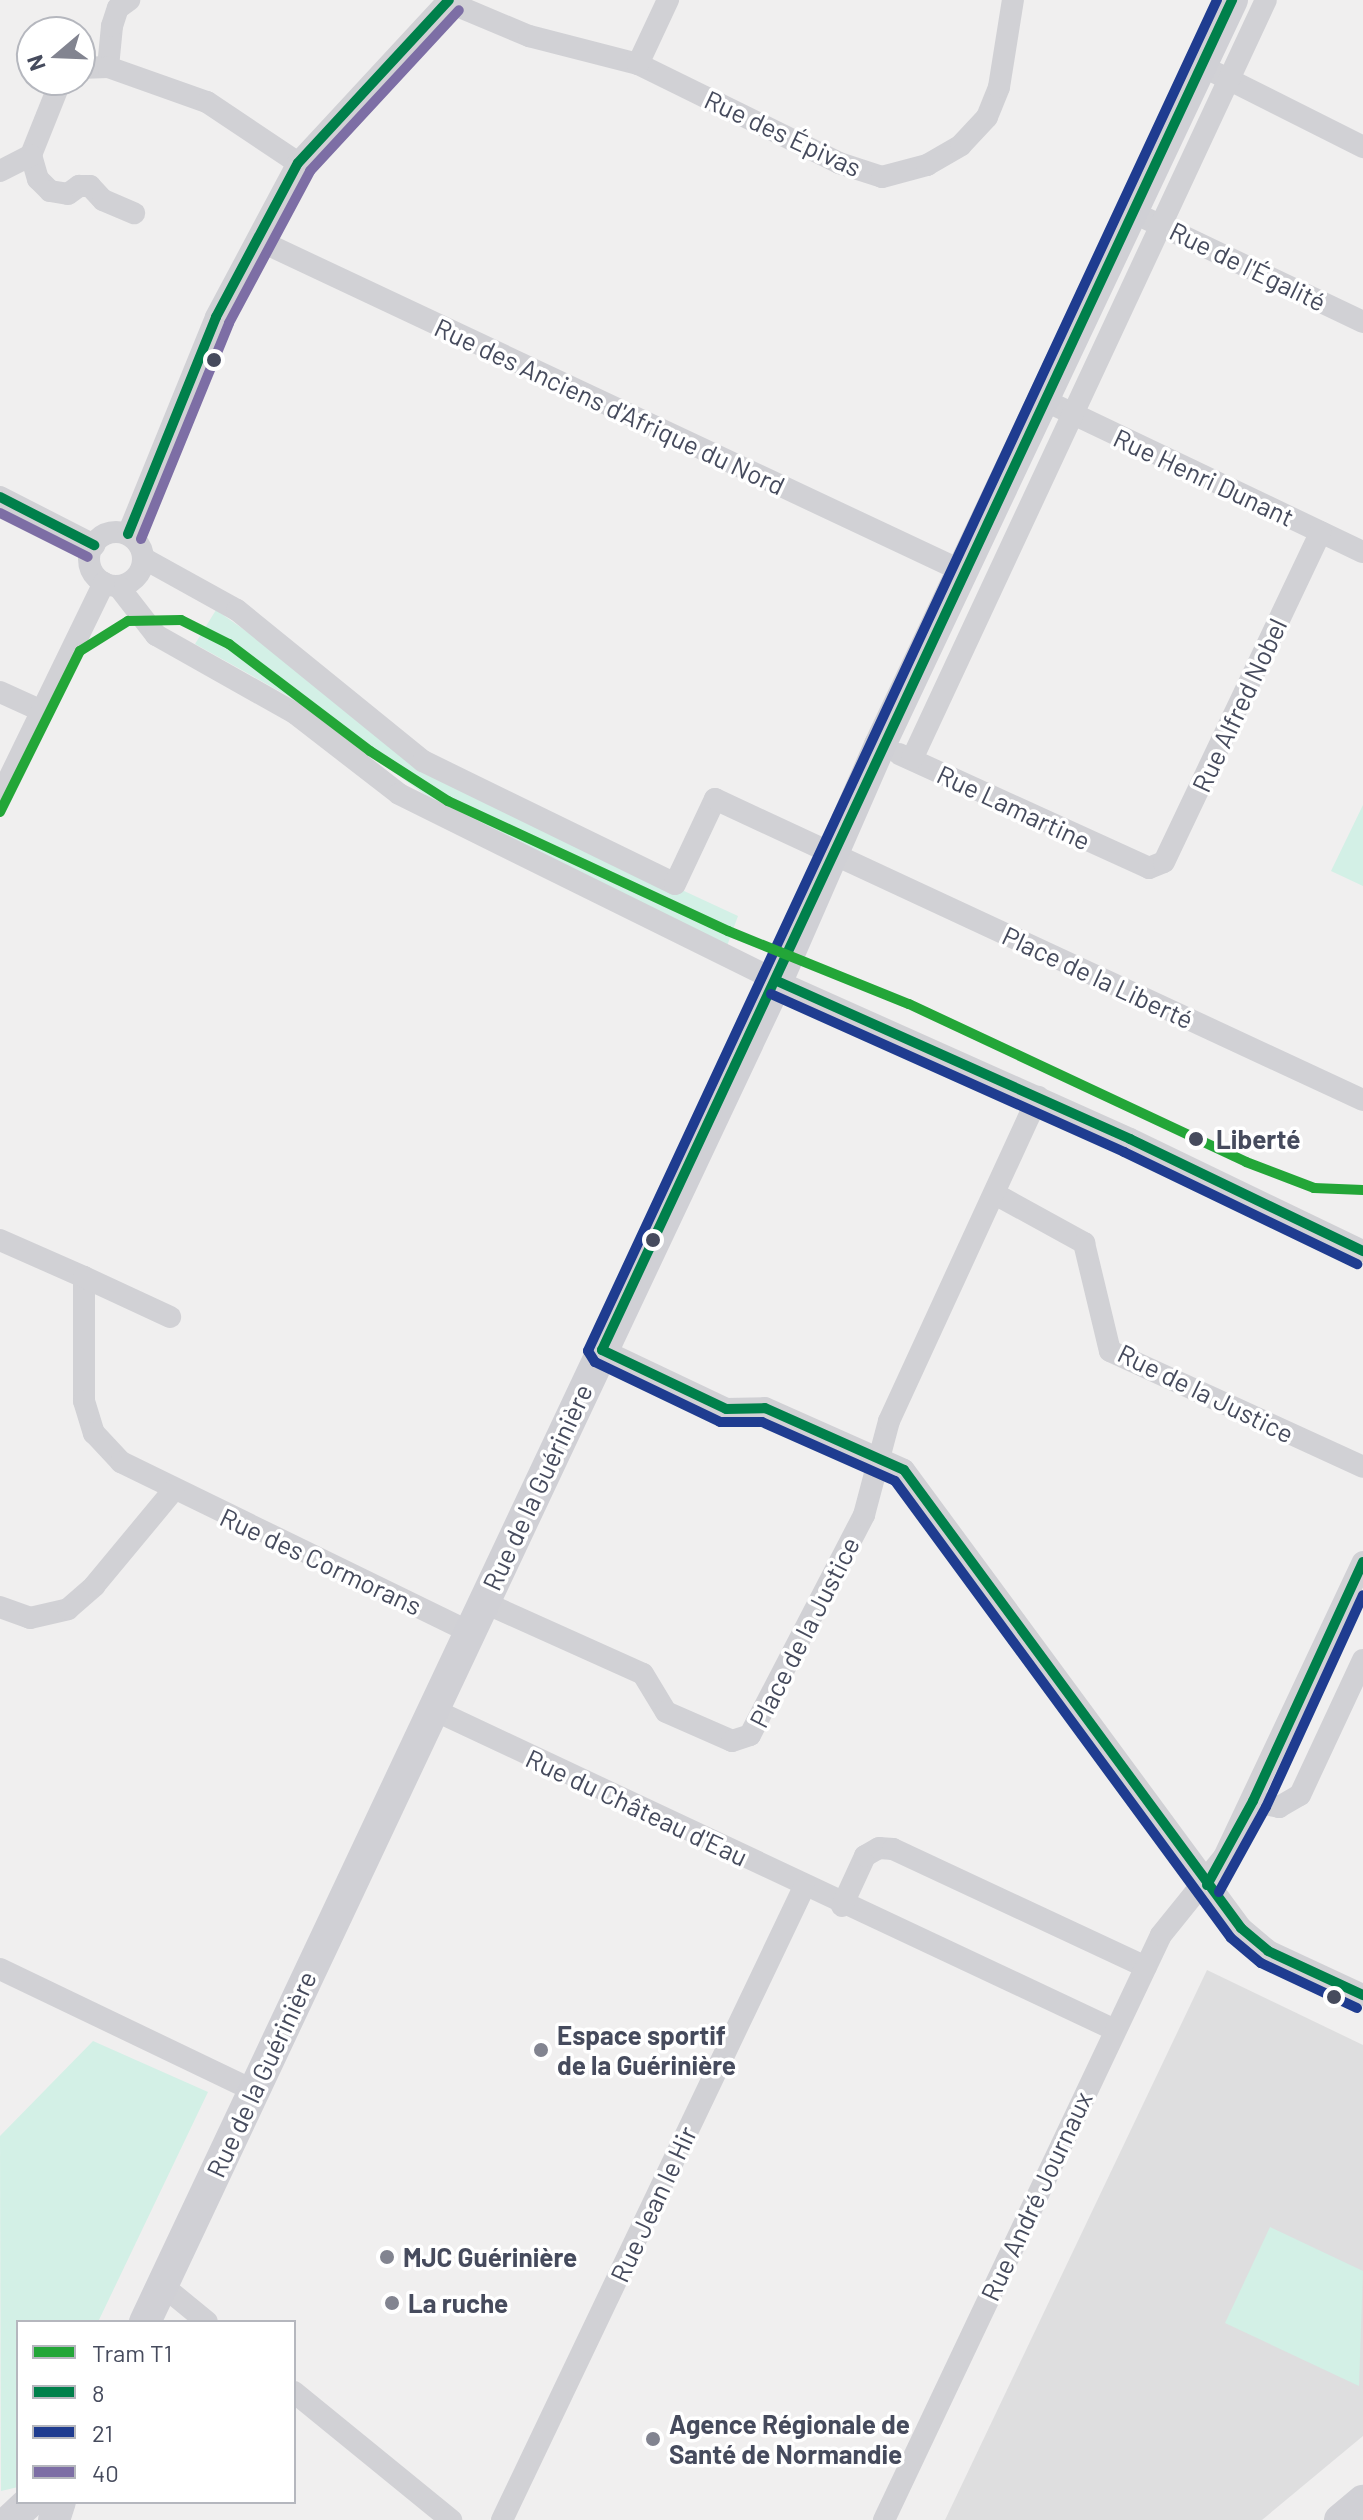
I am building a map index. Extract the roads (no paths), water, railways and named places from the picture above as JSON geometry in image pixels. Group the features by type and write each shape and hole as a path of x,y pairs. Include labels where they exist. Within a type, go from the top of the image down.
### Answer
{"main road":[{"name":"Rue de la Guérinière","path":"146,2320 777,981 880,745 1132,212 1215,73 1232,0"},
{"path":"1340,2520 1363,2501"},
{"path":"0,2514 9,2520 27,2504"}],"street":[{"path":"108,67 112,26 118,8 129,0"},
{"path":"638,64 668,0"},
{"name":"Rue des Épivas","path":"449,1 529,36 638,64 858,172 904,175 961,145 987,117 999,87 1013,0"},
{"path":"912,759 1162,225 1215,73 1266,0"},
{"path":"128,534 216,317 298,163 449,1"},
{"path":"96,67 108,67 207,102 298,163"},
{"path":"1215,73 1363,147"},
{"path":"55,96 31,155 38,179 50,191 68,194 90,186 103,200 134,213"},
{"path":"0,171 31,155"},
{"name":"Rue de l'Égalité","path":"1132,212 1363,322"},
{"name":"Rue des Anciens d'Afrique du Nord","path":"258,240 962,571"},
{"name":"Rue Henri Dunant","path":"1044,400 1363,552"},
{"path":"0,497 94,545"},
{"name":"Rue Alfred Nobel","path":"1149,868 1164,862 1321,532"},
{"path":"128,534 107,534 94,545 90,565 156,635 296,714 399,794 777,981 1038,1097 1363,1251"},
{"path":"0,797 42,711 111,584 137,576 143,558 128,534"},
{"name":"Place de la Liberté","path":"143,558 237,610 423,761 675,884 715,799 1363,1100"},
{"path":"0,692 42,711"},
{"name":"Rue Lamartine","path":"880,745 1149,868"},
{"name":"Place de la Justice","path":"483,1602 643,1674 666,1712 732,1741 745,1739 755,1731 864,1515 876,1458 1038,1097"},
{"name":"Rue de la Justice","path":"995,1194 1084,1243 1110,1351 1363,1467"},
{"path":"0,1240 170,1317"},
{"name":"Rue des Cormorans","path":"84,1277 84,1401 94,1433 121,1462 173,1491 469,1632"},
{"path":"602,1350 726,1409 765,1408 904,1470 1207,1885 1259,1945 1363,1995"},
{"path":"0,1607 30,1618 68,1609 94,1586 173,1491"},
{"name":"Rue André Journaux","path":"884,2520 1146,1967 1172,1917 1207,1885 1253,1801 1363,1562"},
{"path":"1253,1801 1279,1807 1300,1795 1363,1660"},
{"name":"Rue du Château d'Eau","path":"432,1709 842,1906 1115,2030"},
{"path":"842,1906 865,1856 879,1848 893,1849 1146,1967"},
{"name":"Rue Jean le Hir","path":"502,2520 804,1887"},
{"path":"0,1969 253,2090"},
{"path":"162,2285 205,2320"},
{"path":"296,2394 451,2520"}],"tram line":[{"name":"T1","path":"0,812 80,651 128,621 181,620 229,644 370,751 448,801 728,931 909,1004 1246,1162 1314,1188 1363,1190"}],"place":[{"name":"Liberté","path":"1196,1139"},
{"name":"Espace sportif de la Guérinière","path":"541,2050"},
{"name":"MJC Guérinière","path":"387,2257"},
{"name":"La ruche","path":"392,2303"},
{"name":"Agence Régionale de Santé de Normandie","path":"653,2439"}]}
